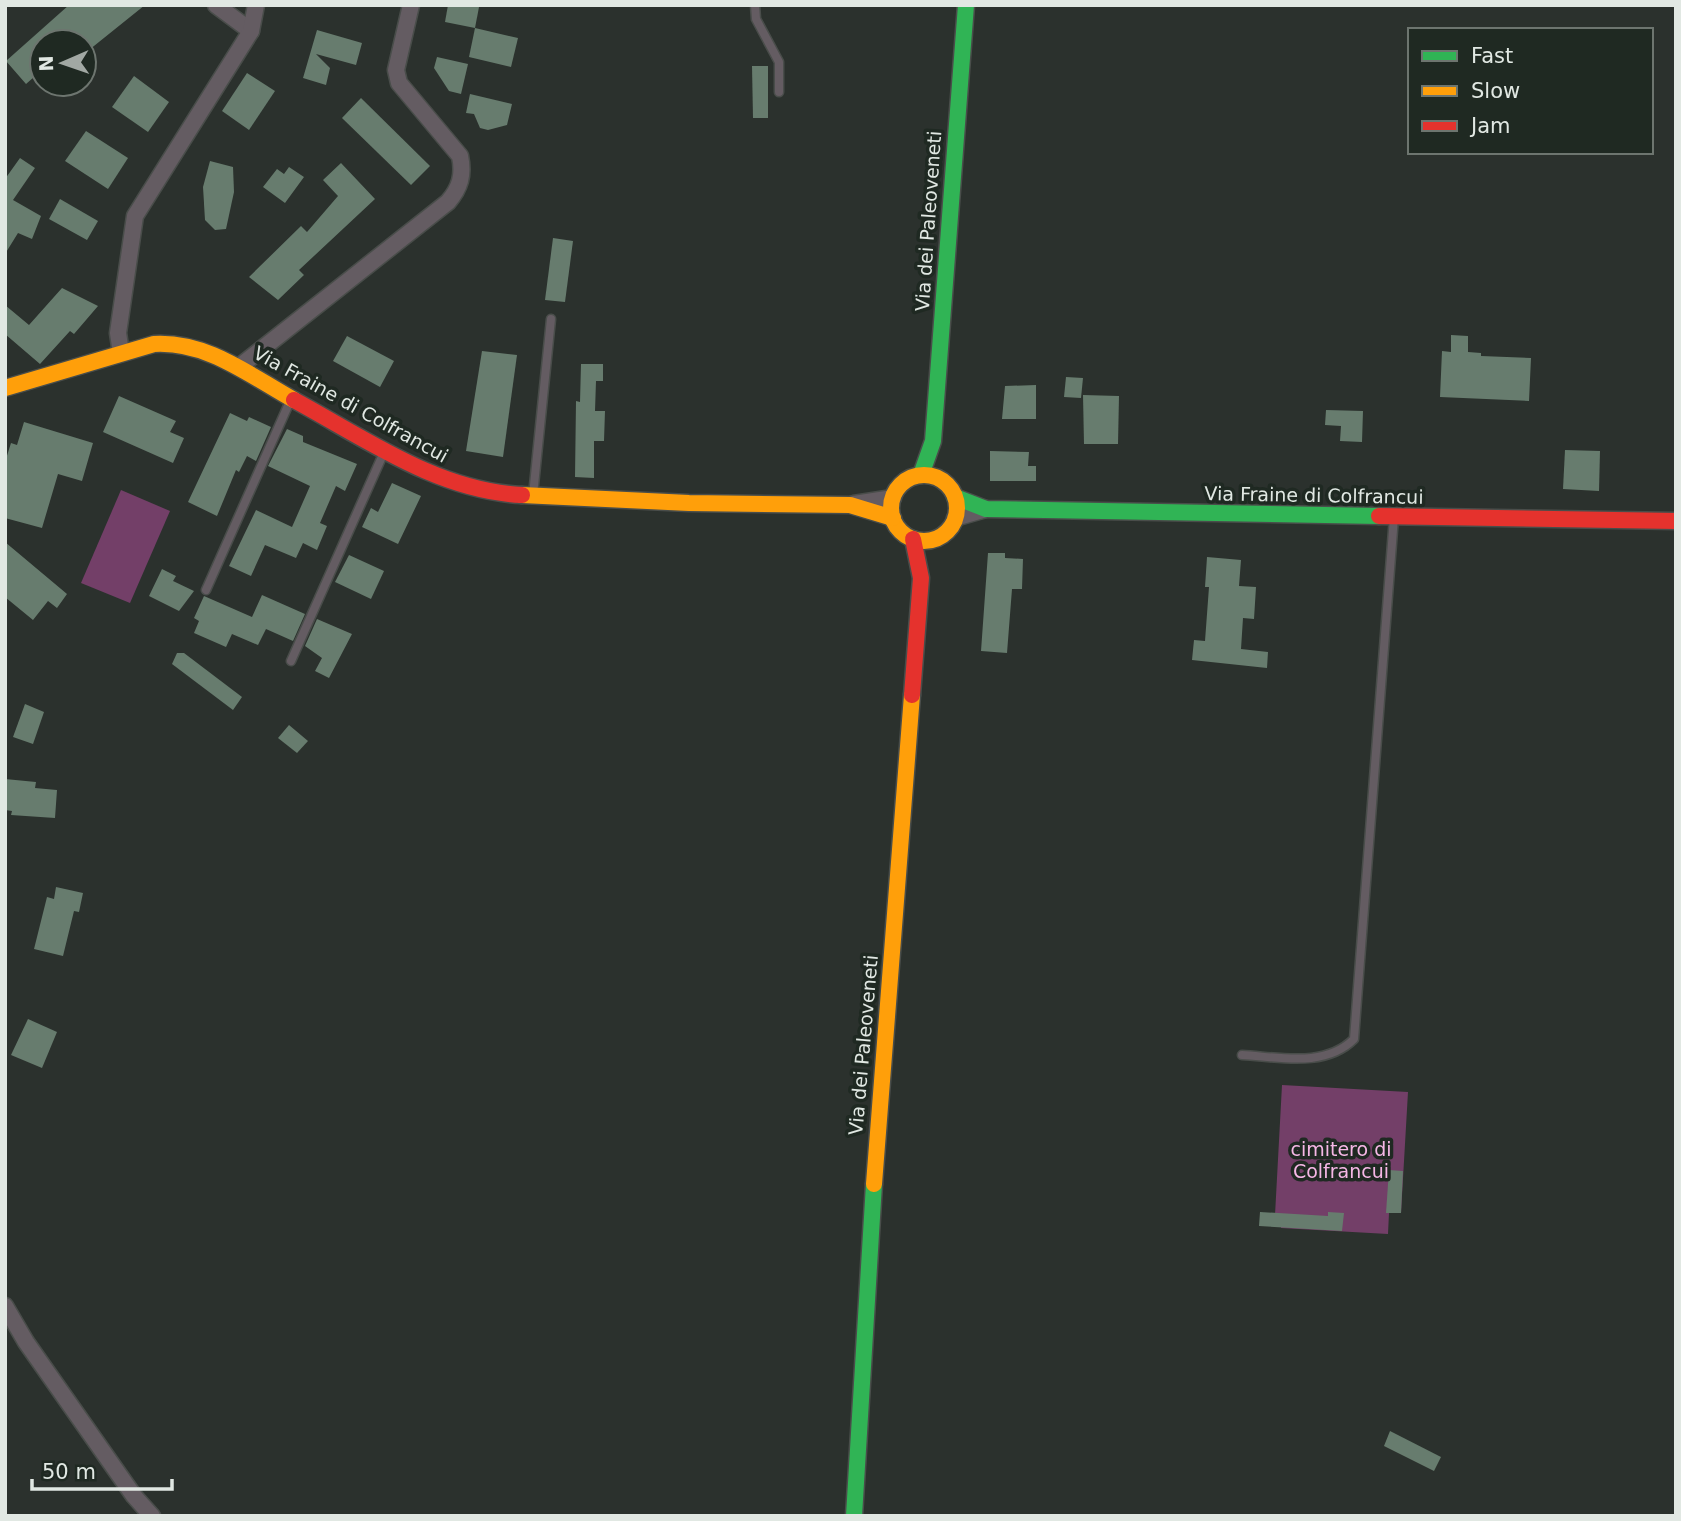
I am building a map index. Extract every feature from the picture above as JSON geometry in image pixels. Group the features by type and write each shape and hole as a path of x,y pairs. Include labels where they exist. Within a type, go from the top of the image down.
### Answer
{"main road":[{"name":"Via dei Paleoveneti","path":"921,475 933,441 965,5"},
{"name":"Via Fraine di Colfrancui","path":"5,388 153,344 173,343 193,347 239,367 291,399 433,475 488,493 689,503 850,505 893,518"},
{"name":"Via dei Paleoveneti","path":"933,441 941,480 955,497"},
{"path":"933,540 913,539 904,534 893,518 893,498 904,482 921,475 941,480"},
{"name":"Via Fraine di Colfrancui","path":"955,497 986,509 1676,521"},
{"path":"955,497 955,518"},
{"name":"Via dei Paleoveneti","path":"854,1516 866,1282 920,578 933,540 943,535 955,518"},
{"name":"Via dei Paleoveneti","path":"913,539 920,578"}],"street":[{"path":"216,5 251,31"},
{"path":"121,353 118,333 135,216 251,31 256,5"},
{"path":"239,367 458,190 462,167 460,156 399,83 396,70 411,5"},
{"path":"850,505 893,498"},
{"path":"955,518 986,509"},
{"path":"5,1306 34,1353 134,1496 152,1516"}],"lane":[{"path":"755,5 756,19 779,62 779,92"},
{"path":"533,495 551,319"},
{"path":"206,590 291,399"},
{"path":"291,661 385,450"},
{"path":"1242,1055 1319,1058 1334,1054 1354,1039 1394,517"}],"green space":[{"path":"121,490 170,511 130,603 81,583"},
{"name":"cimitero di Colfrancui","path":"1282,1085 1408,1092 1401,1213 1389,1213 1388,1234 1281,1228 1282,1215 1275,1215"}],"building":[{"path":"69,5 145,5 98,43 98,28 43,28"},
{"path":"448,5 479,7 475,28 445,22"},
{"path":"475,28 518,38 511,67 469,57"},
{"path":"317,30 362,43 356,65 316,54 330,68 326,85 303,78"},
{"path":"28,41 28,82 26,84 6,61"},
{"path":"437,57 468,64 461,94 449,91 434,68"},
{"path":"752,66 768,66 768,118 753,118"},
{"path":"247,73 275,91 249,130 222,111"},
{"path":"134,76 169,102 148,132 112,107"},
{"path":"470,94 512,104 507,125 488,130 480,128 474,114 466,113"},
{"path":"361,98 430,166 411,185 342,118"},
{"path":"86,131 128,158 108,189 65,161"},
{"path":"20,158 35,168 13,200 41,216 32,239 18,233 5,254 5,179"},
{"path":"210,161 233,167 234,192 226,229 215,230 205,220 203,187"},
{"path":"341,163 375,199 299,270 304,275 278,300 249,277 301,226 307,232 338,196 323,180"},
{"path":"289,167 304,177 285,203 263,187 277,169 284,174"},
{"path":"60,199 98,221 87,240 49,219"},
{"path":"553,238 573,241 565,302 545,300"},
{"path":"62,288 98,306 74,334 70,331 40,364 5,334 5,305 29,325"},
{"path":"1451,335 1468,336 1468,352 1481,353 1481,356 1531,358 1529,401 1440,397 1442,351 1451,352"},
{"path":"347,336 394,361 380,387 333,361"},
{"path":"482,351 517,355 503,457 466,451"},
{"path":"581,364 603,364 603,381 596,381 595,411 605,411 604,441 594,441 594,478 575,477 576,401 580,402"},
{"path":"1066,377 1083,378 1081,398 1064,397"},
{"path":"1036,385 1036,419 1002,419 1005,386"},
{"path":"1083,395 1119,396 1118,444 1084,444"},
{"path":"119,396 176,421 170,432 184,438 173,463 103,432"},
{"path":"1326,410 1363,411 1362,442 1340,441 1341,426 1325,425"},
{"path":"230,413 247,421 249,417 271,427 256,461 247,456 239,472 236,470 217,516 188,502"},
{"path":"24,422 93,443 82,481 58,474 42,528 5,518 5,462 11,443 17,445"},
{"path":"287,429 303,436 303,442 357,464 345,491 336,486 320,523 327,526 317,550 303,543 296,558 265,545 251,576 229,566 256,510 292,527 310,486 268,466"},
{"path":"1565,450 1600,451 1599,491 1563,489"},
{"path":"990,451 1029,452 1028,466 1036,466 1036,481 990,481"},
{"path":"392,483 421,496 398,544 362,527 371,508 378,512"},
{"path":"5,542 67,594 57,608 48,601 33,620 5,597"},
{"path":"988,553 1005,553 1005,558 1023,559 1022,589 1012,589 1007,653 981,651"},
{"path":"349,555 384,571 371,599 335,582"},
{"path":"1207,557 1241,560 1239,586 1256,587 1254,619 1243,618 1241,649 1268,652 1267,668 1192,660 1194,640 1205,641 1209,587 1205,587"},
{"path":"162,569 176,576 173,581 194,591 179,611 149,596"},
{"path":"262,595 305,614 293,641 266,629 258,645 232,634 226,647 194,633 199,621 194,618 204,596 252,617"},
{"path":"317,619 352,634 329,678 315,671 322,658 305,646"},
{"path":"177,653 184,653 242,697 233,710 172,664"},
{"path":"25,704 44,712 33,744 13,737"},
{"path":"289,725 308,741 297,753 278,738"},
{"path":"5,779 36,782 35,788 57,790 55,818 11,815 12,811 5,810"},
{"path":"56,887 83,893 79,912 74,911 63,956 34,949 47,897 54,899"},
{"path":"28,1019 57,1032 42,1068 11,1055"},
{"path":"1389,1170 1403,1171 1401,1213 1386,1213"},
{"path":"1260,1212 1328,1216 1328,1212 1344,1213 1342,1231 1259,1226"},
{"path":"1390,1431 1441,1457 1434,1471 1384,1446"}],"traffic: fast":[{"path":"921,475 933,441 966,5"},
{"path":"955,497 986,509 1379,516"},
{"path":"854,1516 874,1184"}],"traffic: slow":[{"path":"5,388 154,344 192,348 210,354 294,400"},
{"path":"924,475 947,485 957,508 947,531 924,541 901,531 891,508 901,485 924,475"},
{"path":"522,495 689,503 850,505 893,518"},
{"path":"874,1184 912,695"}],"traffic: jam":[{"path":"294,400 404,461 432,473 461,484 522,495"},
{"path":"1379,516 1676,521"},
{"path":"912,695 921,578 913,539"}]}
